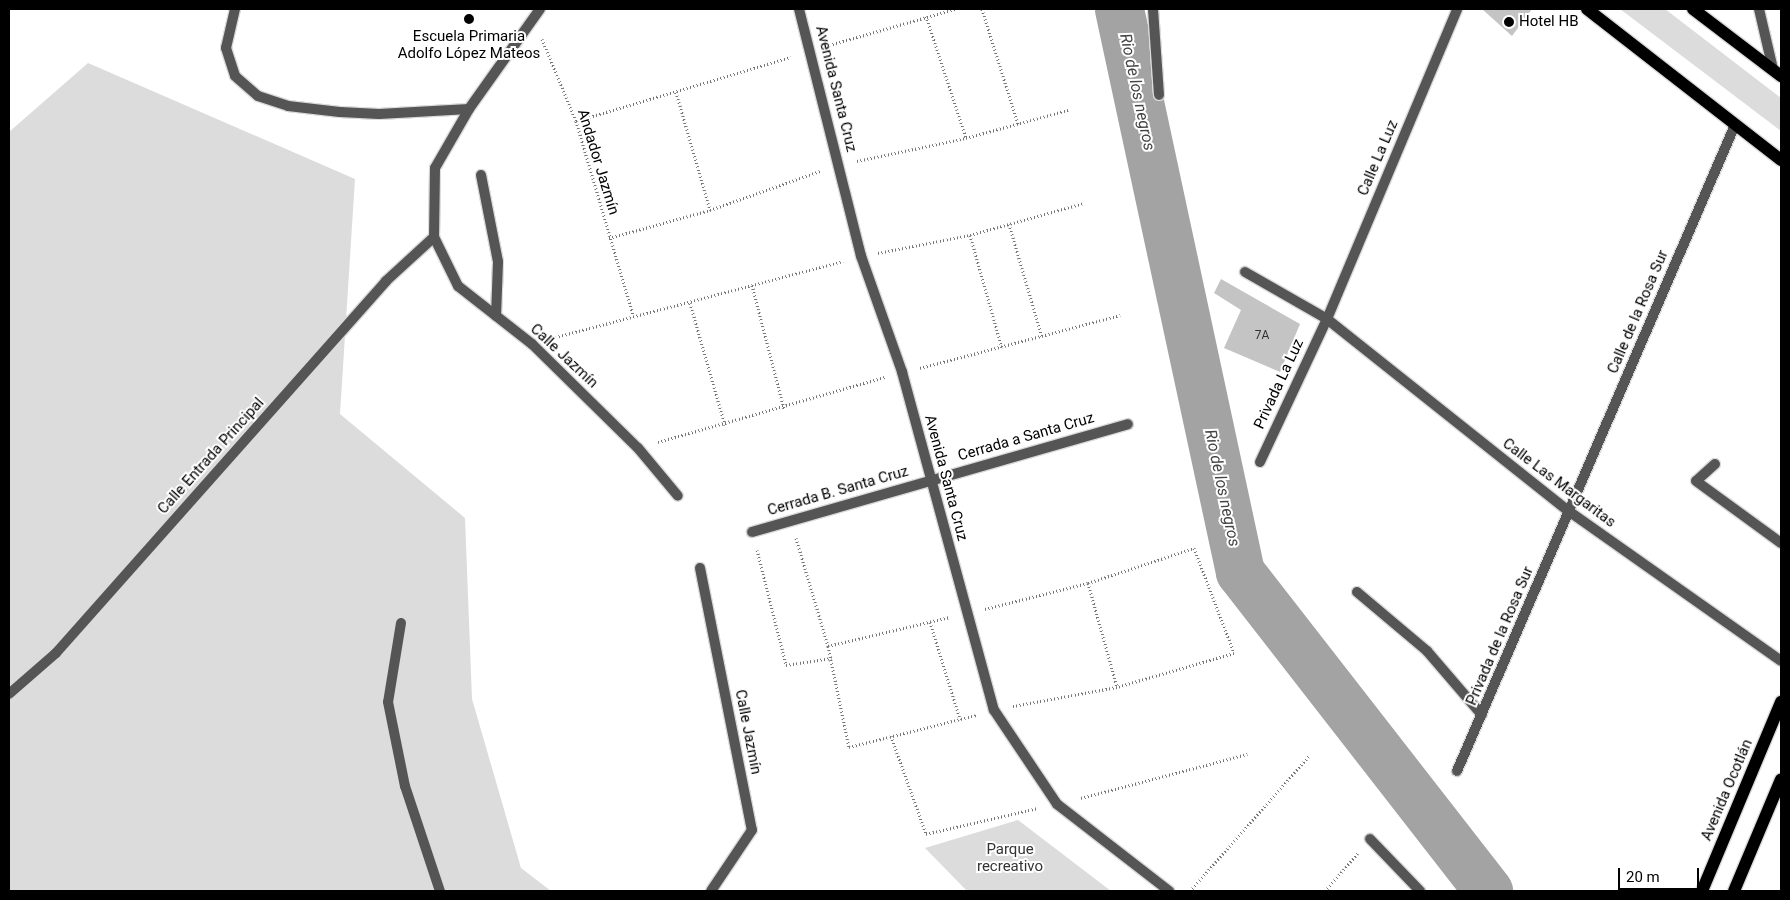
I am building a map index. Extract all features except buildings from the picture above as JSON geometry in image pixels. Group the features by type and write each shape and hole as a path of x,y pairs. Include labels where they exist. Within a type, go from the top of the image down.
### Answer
{"main road":[{"path":"1587,9 1781,160"},
{"path":"1693,9 1777,72"},
{"name":"Avenida Ocotlán","path":"1702,891 1781,702"},
{"path":"1734,891 1781,780"}],"street":[{"path":"235,9 226,48 235,76 258,96 288,106 340,112 379,114 469,109"},
{"path":"434,237 435,168 469,109 540,9"},
{"name":"Avenida Santa Cruz","path":"799,9 812,50 861,256 902,372 932,479 966,614 994,710 1057,804 1169,891"},
{"path":"1153,9 1159,95"},
{"name":"Calle La Luz","path":"1326,318 1457,9"},
{"path":"1759,9 1777,72"},
{"name":"Calle de la Rosa Sur","path":"1570,512 1735,125"},
{"path":"481,175 498,262 496,316"},
{"name":"Calle Jazmín","path":"434,237 458,286 532,344 638,448 678,496"},
{"name":"Calle Entrada Principal","path":"9,694 56,653 386,282 434,237"},
{"name":"Calle Las Margaritas","path":"1245,272 1326,318 1570,512 1781,661"},
{"name":"Privada La Luz","path":"1260,462 1326,318"},
{"name":"Cerrada a Santa Cruz","path":"932,479 1128,424"},
{"path":"1715,464 1696,481 1781,543"},
{"name":"Cerrada B. Santa Cruz","path":"752,532 932,479"},
{"name":"Privada de la Rosa Sur","path":"1457,771 1570,512"},
{"name":"Calle Jazmín","path":"700,568 752,830 711,891"},
{"path":"1358,592 1427,651 1482,715"},
{"path":"401,623 388,702 405,786 440,891"},
{"path":"1370,839 1420,891"}],"path":[{"path":"576,121 926,16 955,9"},
{"path":"982,9 1018,124"},
{"path":"926,16 966,138"},
{"name":"Andador Jazmín","path":"533,18 576,121 633,315"},
{"path":"676,92 710,210"},
{"path":"609,238 710,210 839,165 966,138 1068,110"},
{"path":"532,344 633,315 690,303 861,256 970,235 1084,203"},
{"path":"1009,224 1042,337"},
{"path":"970,235 1002,348"},
{"path":"752,285 784,409"},
{"path":"690,303 725,425"},
{"path":"638,448 784,409 902,372 1002,348 1120,315"},
{"path":"791,520 828,646 849,747 994,710 1117,686 1234,654 1194,548 1088,583 828,646"},
{"path":"752,532 786,665 831,658"},
{"path":"1088,583 1117,686"},
{"path":"930,622 960,719"},
{"path":"891,736 926,834 1057,804 1248,754"},
{"path":"1190,891 1309,756"},
{"path":"1325,891 1370,839"}],"green space":[{"path":"1620,9 1665,9 1781,98 1781,131"},
{"path":"88,63 355,179 340,414 465,518 472,699 521,868 551,891 9,891 9,132"},
{"name":"Parque recreativo","path":"1018,820 1111,891 967,891 925,848"}],"waterway":[{"name":"Rio de los negros","path":"1119,9 1240,572 1488,891"}],"place":[{"name":"Escuela Primaria Adolfo López Mateos","path":"469,19"},
{"name":"Hotel HB","path":"1509,22"}]}
